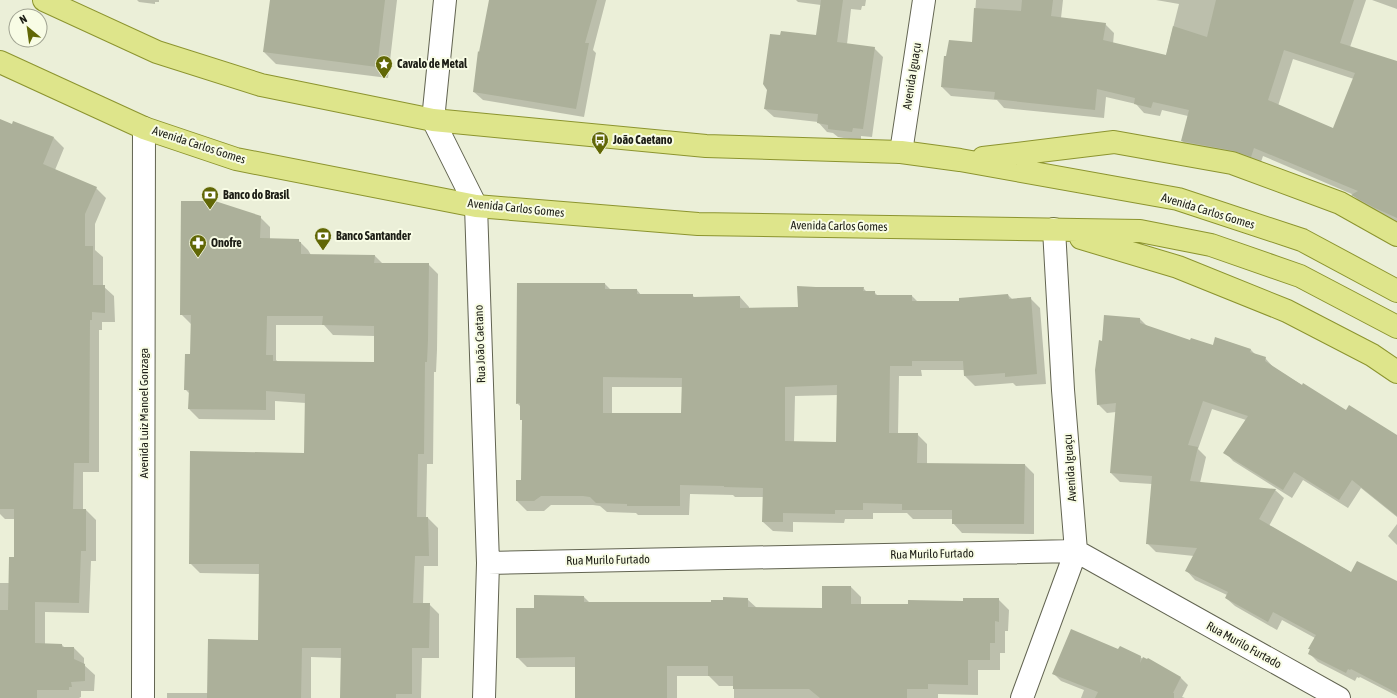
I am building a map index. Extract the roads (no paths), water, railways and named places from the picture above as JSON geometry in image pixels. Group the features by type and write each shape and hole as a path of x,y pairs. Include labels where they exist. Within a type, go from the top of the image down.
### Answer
{"main road":[{"name":"Avenida Carlos Gomes","path":"44,0 157,52 261,85 433,120 706,146 901,152 960,160 1178,199 1302,240 1397,291"},
{"name":"Avenida Carlos Gomes","path":"0,62 144,128 236,159 476,206 698,224 1140,231 1212,245 1300,276 1397,328"},
{"name":"Avenida Carlos Gomes","path":"960,160 1114,142 1232,163 1340,202 1397,235"},
{"name":"Avenida Carlos Gomes","path":"1054,230 1178,267 1287,311 1372,355 1397,372"}],"street":[{"path":"433,120 444,0"},
{"name":"Avenida Iguaçu","path":"901,152 924,0"},
{"name":"Rua João Caetano","path":"433,120 476,206 488,563 484,698"},
{"name":"Avenida Luiz Manoel Gonzaga","path":"143,698 144,128"},
{"name":"Avenida Iguaçu","path":"1022,698 1076,551 1063,390 1054,230"},
{"name":"Rua Murilo Furtado","path":"488,563 1076,551 1339,698"}],"place":[{"name":"Cavalo de Metal","path":"384,79"},
{"name":"João Caetano","path":"600,155"},
{"name":"Banco do Brasil","path":"210,210"},
{"name":"Banco Santander","path":"323,251"},
{"name":"Onofre","path":"198,258"}]}
